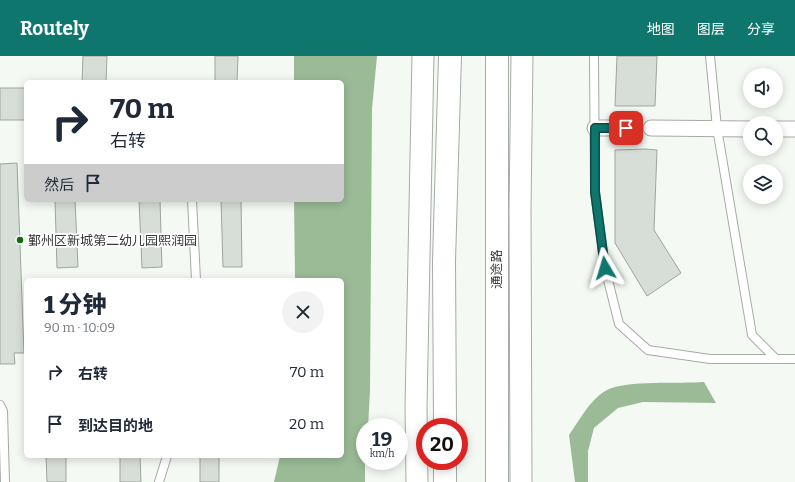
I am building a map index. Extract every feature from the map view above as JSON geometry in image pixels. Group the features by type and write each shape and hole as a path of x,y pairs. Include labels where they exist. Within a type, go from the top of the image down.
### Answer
{"main road":[{"path":"417,482 416,400 423,56"},
{"path":"445,418 444,260 450,56"},
{"name":"通途路","path":"497,56 497,482"},
{"path":"521,482 520,201 522,56"},
{"path":"445,470 445,482"}],"street":[{"path":"595,128 626,128"},
{"path":"651,128 743,129"},
{"path":"783,129 795,129"}],"lane":[{"path":"594,56 595,192 605,268 619,324 648,350 710,360 795,359"},
{"path":"710,56 717,128 752,335 776,359"},
{"path":"192,202 196,278"},
{"path":"0,405 3,411 5,482"},
{"path":"159,482 166,458"}],"shaded area":[{"path":"294,56 377,56 372,109 368,418 356,418 356,470 365,470 365,482 274,482 280,458 344,458 344,278 295,278 294,202 344,202 344,80 294,80"},
{"path":"704,382 716,403 643,402 618,408 594,428 588,451 588,482 575,482 569,435 586,410 601,394 607,390 627,385"}],"building":[{"path":"83,56 107,56 106,80 82,80"},
{"path":"215,56 238,56 237,80 215,80"},
{"path":"617,56 657,56 655,106 615,106"},
{"path":"0,88 24,88 24,120 0,120"},
{"path":"615,150 657,150 654,230 681,273 647,296 615,243"},
{"path":"17,163 24,353 14,353 15,364 0,364 0,164"},
{"path":"55,202 75,202 78,267 57,268"},
{"path":"139,202 160,202 162,267 142,268"},
{"path":"221,202 241,202 242,267 223,267"},
{"path":"46,458 66,458 66,482 47,482"},
{"path":"120,458 140,458 141,482 120,482"},
{"path":"200,458 219,458 219,482 200,482"}],"tunnel":[{"path":"626,128 651,128"}],"place":[{"name":"鄞州区新城第二幼儿园熙润园","path":"20,240"}],"route":[{"path":"605,268 595,192 595,128 626,128"}]}
